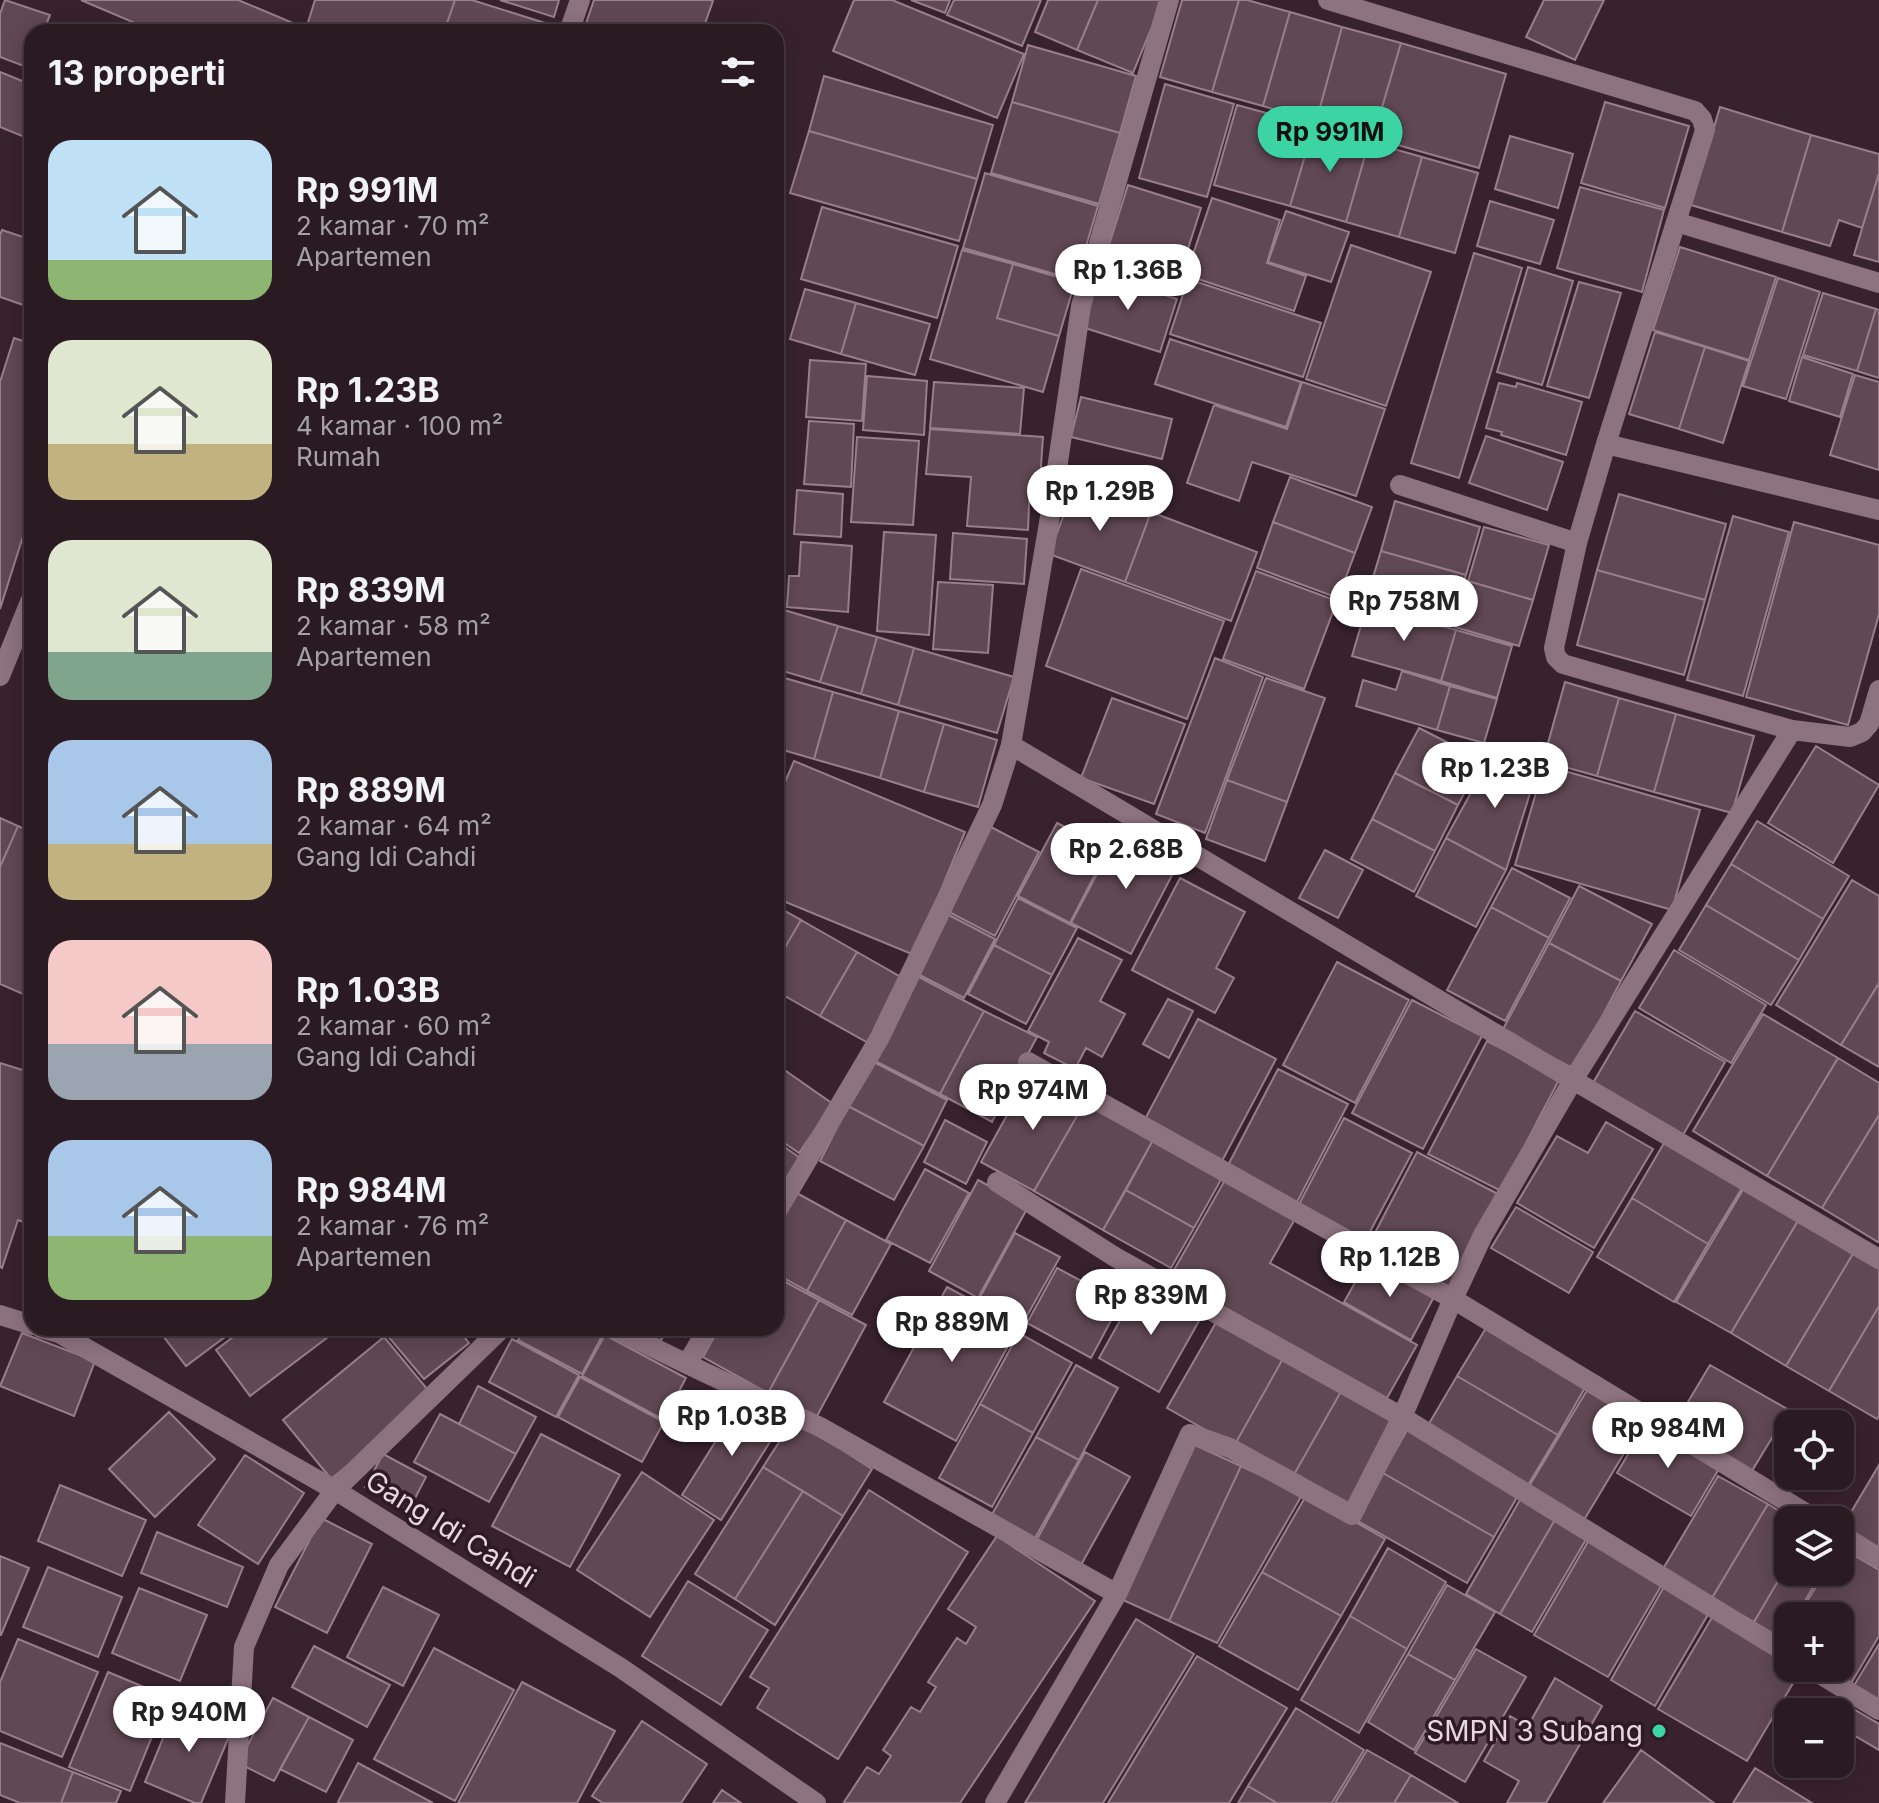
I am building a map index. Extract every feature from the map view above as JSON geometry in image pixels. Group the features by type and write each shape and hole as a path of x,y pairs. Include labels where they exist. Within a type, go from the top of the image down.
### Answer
{"street":[{"path":"572,24 580,0"},
{"path":"784,1199 879,1039 992,805 1011,745 1049,523 1081,306 1169,0"},
{"path":"1328,0 1695,111 1702,119 1705,130 1577,543 1554,648 1556,657 1563,664 1792,730 1850,737 1862,732 1869,724 1879,690"},
{"path":"1676,222 1879,283"},
{"path":"1606,444 1879,510"},
{"path":"1400,485 1577,543"},
{"path":"0,676 24,617"},
{"path":"995,1803 1117,1594 1190,1434 1230,1448 1352,1515 1402,1417 1483,1235 1573,1080 1792,730"},
{"path":"1011,745 1879,1259"},
{"path":"1028,1062 1453,1299 1794,1506"},
{"path":"997,1182 1115,1257 1402,1417 1774,1645"},
{"path":"0,1315 24,1322"},
{"name":"Gang Idi Cahdi","path":"64,1336 335,1490 621,1668 816,1803"},
{"path":"235,1803 244,1647 279,1565 335,1490 494,1336"},
{"path":"629,1336 820,1427 1117,1594"},
{"path":"687,1364 703,1336"},
{"path":"1854,1543 1879,1558"},
{"path":"1833,1682 1879,1710"}],"building":[{"path":"5,0 50,15 46,24 24,24 24,66 0,57 0,14"},
{"path":"81,0 238,0 293,23 293,24 137,24"},
{"path":"315,0 455,0 447,24 308,24"},
{"path":"455,0 472,0 548,24 447,24"},
{"path":"500,0 559,0 554,17"},
{"path":"594,0 713,1 705,24 586,24"},
{"path":"854,0 892,0 1024,54 997,118 833,51"},
{"path":"911,0 950,0 945,13"},
{"path":"954,0 1041,0 1022,46 947,15"},
{"path":"1048,0 1098,0 1077,50 1035,32"},
{"path":"1098,0 1163,0 1133,73 1077,50"},
{"path":"1182,0 1239,0 1212,92 1160,77"},
{"path":"1239,0 1290,12 1263,106 1212,92"},
{"path":"1544,0 1604,0 1575,60 1526,37"},
{"path":"1290,12 1342,27 1316,122 1263,106"},
{"path":"1342,27 1401,43 1373,138 1316,122"},
{"path":"1401,43 1506,74 1479,168 1373,138"},
{"path":"1028,45 1136,76 1120,133 1012,102"},
{"path":"0,72 24,82 24,137 0,127"},
{"path":"824,76 993,125 977,179 809,131"},
{"path":"1165,84 1234,104 1207,197 1139,178"},
{"path":"1012,102 1120,133 1099,204 991,173"},
{"path":"1605,102 1689,126 1665,208 1581,183"},
{"path":"1237,105 1314,126 1290,206 1214,185"},
{"path":"1720,107 1811,135 1782,232 1691,205"},
{"path":"1314,126 1369,142 1346,222 1290,206"},
{"path":"809,131 977,179 959,241 790,193"},
{"path":"1811,135 1879,154 1879,173 1862,228 1839,220 1830,246 1782,232"},
{"path":"1510,136 1573,154 1558,208 1495,189"},
{"path":"1369,142 1422,157 1399,237 1346,222"},
{"path":"1422,157 1478,173 1455,253 1399,237"},
{"path":"985,173 1098,206 1076,280 963,248"},
{"path":"1879,173 1879,262 1854,255"},
{"path":"1128,185 1201,208 1174,293 1101,270"},
{"path":"1580,187 1664,210 1642,292 1557,268"},
{"path":"1212,198 1280,220 1267,263 1306,276 1294,311 1186,275"},
{"path":"1490,201 1554,220 1540,264 1477,246"},
{"path":"822,207 958,246 937,318 801,279"},
{"path":"1286,211 1349,232 1331,282 1268,262"},
{"path":"2,230 24,237 24,305 0,297"},
{"path":"1351,245 1431,272 1386,406 1306,379"},
{"path":"1680,247 1776,277 1749,360 1653,330"},
{"path":"962,250 1013,264 997,318 1059,336 1043,392 930,359"},
{"path":"1474,253 1522,268 1459,478 1411,463"},
{"path":"1013,264 1075,282 1059,336 997,318"},
{"path":"1528,267 1573,281 1542,385 1497,372"},
{"path":"1096,273 1177,299 1160,352 1079,326"},
{"path":"1778,278 1820,292 1786,399 1743,386"},
{"path":"1188,279 1321,323 1303,377 1170,334"},
{"path":"1579,282 1621,293 1589,398 1547,386"},
{"path":"805,289 856,303 841,354 790,339"},
{"path":"1823,293 1876,309 1857,371 1803,355"},
{"path":"856,303 930,324 915,375 841,354"},
{"path":"1876,309 1879,310 1879,378 1857,371"},
{"path":"1655,332 1705,347 1679,429 1629,414"},
{"path":"14,338 24,341 24,533 0,609 0,382"},
{"path":"1170,339 1301,382 1286,427 1155,384"},
{"path":"1705,347 1749,361 1723,443 1679,429"},
{"path":"1802,357 1853,374 1840,417 1789,401"},
{"path":"810,360 866,364 862,421 806,417"},
{"path":"1855,375 1879,382 1879,470 1830,455"},
{"path":"867,376 927,381 924,435 863,430"},
{"path":"934,382 1024,388 1020,434 930,428"},
{"path":"1302,382 1385,409 1356,496 1252,462 1239,501 1187,483 1214,405 1287,429"},
{"path":"1499,383 1516,387 1517,383 1582,402 1566,455 1486,428"},
{"path":"1081,397 1172,419 1162,459 1071,437"},
{"path":"809,421 854,424 851,487 804,484"},
{"path":"930,429 1043,437 1040,481 1030,481 1028,530 967,526 971,477 926,474"},
{"path":"1486,436 1563,462 1547,510 1469,483"},
{"path":"857,437 919,441 913,525 851,522"},
{"path":"1290,477 1372,507 1355,553 1273,522"},
{"path":"1075,485 1151,512 1125,582 1049,554"},
{"path":"797,490 843,494 841,537 794,534"},
{"path":"1619,494 1726,524 1705,600 1597,570"},
{"path":"1395,501 1480,527 1466,575 1381,551"},
{"path":"1151,512 1257,552 1231,621 1125,582"},
{"path":"1733,516 1789,532 1743,696 1687,680"},
{"path":"1273,522 1355,553 1338,598 1257,568"},
{"path":"1794,522 1879,545 1879,614 1848,725 1746,697"},
{"path":"1484,527 1549,545 1533,600 1468,581"},
{"path":"884,532 936,535 929,635 877,631"},
{"path":"953,533 1027,539 1024,584 950,579"},
{"path":"801,542 852,546 848,612 787,607 789,576 799,576"},
{"path":"1381,551 1466,575 1451,626 1380,605 1384,589 1371,584"},
{"path":"1081,569 1224,621 1187,719 1046,666"},
{"path":"1597,570 1705,600 1684,675 1577,645"},
{"path":"1256,571 1337,601 1304,689 1223,659"},
{"path":"1468,581 1533,600 1519,646 1455,627"},
{"path":"938,582 993,585 988,653 933,649"},
{"path":"1367,605 1456,630 1441,681 1352,656"},
{"path":"784,610 838,626 820,682 784,671"},
{"path":"838,626 877,637 861,694 820,682"},
{"path":"1456,630 1512,646 1497,698 1441,681"},
{"path":"877,637 914,648 898,705 861,694"},
{"path":"914,648 1014,677 997,733 898,705"},
{"path":"1215,658 1263,677 1205,833 1156,814"},
{"path":"1402,671 1450,686 1437,730 1356,706 1363,680 1396,690"},
{"path":"784,678 833,692 814,759 784,750"},
{"path":"1266,678 1325,698 1287,802 1227,780"},
{"path":"1565,682 1619,698 1597,776 1543,761"},
{"path":"1450,686 1497,699 1484,743 1437,730"},
{"path":"833,692 899,711 880,778 814,759"},
{"path":"1112,698 1185,724 1154,804 1081,778"},
{"path":"1619,698 1676,714 1654,792 1597,776"},
{"path":"899,711 944,724 924,792 880,778"},
{"path":"1676,714 1754,736 1732,813 1654,792"},
{"path":"944,724 997,740 978,807 924,792"},
{"path":"1419,728 1482,760 1458,805 1395,773"},
{"path":"1816,746 1879,785 1833,863 1768,823"},
{"path":"1495,749 1537,771 1506,870 1446,838"},
{"path":"794,761 965,832 914,955 784,901 784,784"},
{"path":"1544,765 1700,810 1672,910 1515,865"},
{"path":"1395,773 1458,805 1435,851 1372,819"},
{"path":"1227,780 1287,802 1265,861 1206,839"},
{"path":"0,818 18,826 0,867"},
{"path":"1372,819 1435,851 1414,892 1351,859"},
{"path":"1757,821 1849,876 1823,919 1731,864"},
{"path":"1057,823 1108,849 1070,923 1018,896"},
{"path":"18,826 24,829 24,994 0,984 0,867"},
{"path":"989,826 1039,852 995,936 945,910"},
{"path":"1122,827 1181,858 1131,954 1071,923"},
{"path":"1446,838 1506,870 1476,927 1416,896"},
{"path":"1325,850 1363,870 1338,918 1299,898"},
{"path":"1731,864 1823,919 1799,960 1706,905"},
{"path":"1512,868 1570,898 1549,938 1491,907"},
{"path":"1180,878 1245,912 1216,968 1234,978 1215,1013 1132,970"},
{"path":"1852,880 1879,896 1879,983 1841,1045 1776,1005"},
{"path":"1579,886 1652,924 1621,981 1549,943"},
{"path":"1018,898 1077,928 1052,975 994,945"},
{"path":"1706,905 1799,960 1771,1005 1679,950"},
{"path":"1491,907 1549,938 1505,1021 1447,990"},
{"path":"784,910 801,920 784,949"},
{"path":"945,913 995,939 964,998 914,972"},
{"path":"801,920 857,952 820,1016 784,996 784,949"},
{"path":"1078,938 1122,960 1100,1001 1125,1014 1102,1057 1086,1048 1075,1069 1044,1053 1049,1042 1028,1031"},
{"path":"1549,943 1621,981 1574,1069 1502,1031"},
{"path":"994,945 1052,975 1026,1024 968,994"},
{"path":"1674,950 1766,1005 1731,1063 1639,1008"},
{"path":"857,952 906,980 870,1044 820,1016"},
{"path":"1337,962 1409,1000 1355,1103 1283,1065"},
{"path":"917,976 984,1011 940,1094 873,1060"},
{"path":"1879,983 1879,1067 1841,1045"},
{"path":"1168,999 1193,1011 1169,1058 1143,1044"},
{"path":"1412,1000 1482,1036 1423,1149 1352,1113"},
{"path":"984,1011 1037,1037 992,1122 940,1094"},
{"path":"1635,1011 1725,1062 1683,1135 1593,1083"},
{"path":"1763,1014 1838,1058 1767,1176 1693,1131"},
{"path":"1198,1019 1276,1059 1222,1161 1144,1121"},
{"path":"1487,1041 1560,1078 1501,1191 1428,1154"},
{"path":"1838,1058 1879,1083 1879,1115 1822,1208 1767,1176"},
{"path":"872,1061 947,1100 924,1146 848,1106"},
{"path":"0,1063 24,1070 24,1222 18,1220 0,1267"},
{"path":"1278,1069 1348,1104 1295,1206 1226,1169"},
{"path":"784,1070 833,1104 799,1153 784,1143"},
{"path":"1031,1072 1085,1102 1034,1191 981,1162"},
{"path":"1085,1102 1153,1140 1103,1230 1034,1191"},
{"path":"848,1106 924,1146 894,1200 820,1161"},
{"path":"1879,1115 1879,1240 1878,1242 1822,1208"},
{"path":"1344,1118 1412,1153 1364,1243 1297,1208"},
{"path":"945,1120 987,1142 966,1184 924,1162"},
{"path":"1606,1122 1653,1149 1594,1248 1517,1203 1557,1136 1588,1153"},
{"path":"1153,1140 1222,1178 1194,1228 1126,1190"},
{"path":"1664,1143 1742,1188 1708,1244 1632,1198"},
{"path":"784,1147 803,1160 784,1187"},
{"path":"1417,1152 1498,1194 1448,1290 1367,1248"},
{"path":"925,1169 969,1193 930,1263 886,1240"},
{"path":"978,1180 1028,1207 978,1298 929,1271"},
{"path":"1225,1180 1295,1219 1270,1263 1417,1345 1387,1398 1170,1277"},
{"path":"1744,1188 1799,1219 1731,1333 1676,1302"},
{"path":"1126,1190 1194,1228 1171,1268 1103,1230"},
{"path":"793,1191 846,1220 807,1291 784,1278 784,1207"},
{"path":"1632,1198 1708,1244 1674,1302 1597,1257"},
{"path":"1516,1207 1593,1252 1569,1293 1491,1248"},
{"path":"1799,1219 1854,1252 1786,1366 1731,1333"},
{"path":"846,1220 891,1244 852,1315 807,1291"},
{"path":"1015,1233 1060,1257 1023,1323 979,1299"},
{"path":"1854,1252 1879,1267 1879,1306 1829,1391 1786,1366"},
{"path":"1369,1258 1435,1295 1411,1340 1344,1302"},
{"path":"1057,1268 1121,1302 1091,1358 1027,1323"},
{"path":"784,1281 819,1300 768,1393 703,1357 715,1336 784,1336"},
{"path":"1148,1283 1203,1314 1159,1392 1099,1358 1127,1308 1133,1312"},
{"path":"947,1287 1019,1326 956,1441 884,1402"},
{"path":"819,1300 866,1325 816,1418 768,1393"},
{"path":"1879,1306 1879,1416 1877,1419 1829,1391"},
{"path":"1218,1319 1285,1355 1234,1446 1167,1408"},
{"path":"1486,1328 1586,1386 1558,1435 1457,1376"},
{"path":"22,1333 95,1361 74,1416 0,1386"},
{"path":"1019,1333 1072,1363 1033,1433 980,1404"},
{"path":"163,1336 226,1336 186,1366"},
{"path":"234,1336 329,1336 250,1396 216,1350"},
{"path":"388,1336 463,1336 469,1343 424,1379"},
{"path":"520,1336 602,1336 582,1374 518,1340"},
{"path":"607,1336 686,1378 664,1420 582,1376"},
{"path":"649,1336 663,1336 660,1342"},
{"path":"384,1337 433,1396 331,1479 283,1420"},
{"path":"512,1339 579,1375 556,1417 489,1382"},
{"path":"1285,1355 1343,1388 1292,1478 1234,1446"},
{"path":"1076,1365 1118,1388 1079,1460 1036,1437"},
{"path":"1710,1365 1789,1410 1774,1410 1774,1435 1750,1474 1673,1427"},
{"path":"1457,1376 1558,1435 1528,1485 1427,1427"},
{"path":"580,1377 664,1422 642,1462 558,1417"},
{"path":"478,1386 536,1417 516,1454 459,1424"},
{"path":"1589,1387 1644,1420 1584,1520 1528,1488"},
{"path":"1343,1388 1397,1418 1346,1508 1292,1478"},
{"path":"744,1396 783,1421 721,1520 682,1495"},
{"path":"980,1404 1033,1433 992,1507 939,1478"},
{"path":"169,1412 215,1459 155,1517 109,1469"},
{"path":"440,1414 516,1454 489,1502 414,1462"},
{"path":"794,1419 872,1469 843,1516 763,1467"},
{"path":"1646,1424 1720,1467 1691,1516 1617,1473"},
{"path":"1407,1430 1519,1494 1494,1537 1383,1473"},
{"path":"541,1434 620,1475 570,1567 492,1526"},
{"path":"1036,1437 1079,1460 1034,1540 991,1516"},
{"path":"1195,1445 1241,1466 1169,1621 1123,1600"},
{"path":"1085,1452 1130,1477 1081,1565 1036,1541"},
{"path":"383,1454 426,1477 409,1510 365,1487"},
{"path":"245,1455 304,1493 258,1564 198,1525"},
{"path":"1879,1465 1879,1551 1854,1537 1854,1507"},
{"path":"1241,1466 1302,1495 1217,1643 1169,1621"},
{"path":"763,1467 803,1491 735,1599 695,1574"},
{"path":"642,1472 714,1520 650,1617 577,1570"},
{"path":"1383,1473 1494,1537 1467,1583 1356,1520"},
{"path":"1718,1476 1768,1504 1712,1598 1663,1569"},
{"path":"60,1485 146,1520 122,1576 38,1541"},
{"path":"869,1490 968,1552 838,1759 757,1708 769,1688 750,1677"},
{"path":"803,1491 843,1516 775,1625 735,1599"},
{"path":"1307,1494 1385,1539 1341,1616 1262,1572"},
{"path":"1521,1498 1556,1518 1500,1614 1466,1594"},
{"path":"1768,1504 1774,1508 1775,1586 1754,1622 1712,1598"},
{"path":"321,1518 372,1544 327,1633 275,1607"},
{"path":"1556,1518 1588,1536 1532,1632 1500,1614"},
{"path":"157,1532 243,1567 227,1607 141,1573"},
{"path":"997,1536 1095,1601 960,1803 844,1802 867,1767 879,1774 891,1756 883,1750 911,1707 920,1712 936,1687 928,1682 957,1638 966,1644 976,1627 948,1609"},
{"path":"1590,1538 1664,1581 1608,1677 1534,1635"},
{"path":"1388,1548 1446,1582 1407,1649 1350,1616"},
{"path":"1854,1555 1879,1570 1879,1636 1854,1678 1854,1602 1807,1602 1816,1586 1854,1586"},
{"path":"0,1556 29,1568 1,1635 0,1635"},
{"path":"48,1567 122,1597 98,1657 23,1627"},
{"path":"1262,1572 1341,1616 1298,1690 1219,1646"},
{"path":"688,1581 768,1630 721,1705 642,1656"},
{"path":"1447,1585 1495,1612 1455,1680 1408,1654"},
{"path":"1665,1585 1710,1611 1655,1706 1611,1680"},
{"path":"1775,1586 1814,1586 1804,1602 1774,1602 1774,1634 1754,1622"},
{"path":"383,1587 439,1615 403,1686 347,1657"},
{"path":"139,1588 207,1615 180,1681 112,1653"},
{"path":"1714,1614 1774,1649 1774,1682 1794,1682 1784,1698 1774,1698 1774,1715 1747,1761 1658,1709"},
{"path":"1350,1616 1407,1649 1359,1733 1301,1700"},
{"path":"1136,1619 1194,1654 1103,1803 1025,1803"},
{"path":"18,1639 98,1672 62,1757 0,1731 0,1682"},
{"path":"1879,1644 1879,1705 1852,1689"},
{"path":"314,1646 390,1685 367,1727 292,1687"},
{"path":"434,1648 514,1690 455,1801 374,1759"},
{"path":"1476,1649 1526,1677 1465,1782 1415,1753"},
{"path":"1408,1654 1455,1680 1414,1750 1368,1722"},
{"path":"1197,1656 1287,1708 1229,1803 1108,1803"},
{"path":"108,1672 168,1697 130,1791 69,1767"},
{"path":"1555,1678 1602,1706 1546,1803 1507,1803 1519,1781 1484,1761 1510,1716 1528,1726"},
{"path":"522,1682 615,1731 577,1803 458,1803"},
{"path":"273,1698 309,1717 274,1781 238,1763"},
{"path":"177,1704 233,1727 201,1803 145,1782"},
{"path":"1296,1708 1364,1750 1332,1803 1277,1803 1248,1786"},
{"path":"1854,1709 1879,1724 1879,1750 1854,1735"},
{"path":"309,1717 353,1740 326,1792 280,1769"},
{"path":"642,1721 707,1764 681,1803 603,1803 592,1796"},
{"path":"0,1743 73,1772 61,1803 20,1803 0,1795"},
{"path":"1367,1750 1411,1775 1394,1803 1335,1803"},
{"path":"1641,1750 1714,1803 1603,1803"},
{"path":"358,1763 433,1803 338,1802"},
{"path":"1755,1768 1812,1803 1733,1803"},
{"path":"73,1772 121,1791 116,1803 61,1803"},
{"path":"1411,1775 1458,1803 1394,1803"},
{"path":"1248,1786 1277,1803 1238,1803"},
{"path":"722,1790 741,1803 713,1803"}],"place":[{"name":"SMPN 3 Subang","path":"1659,1731"}]}
